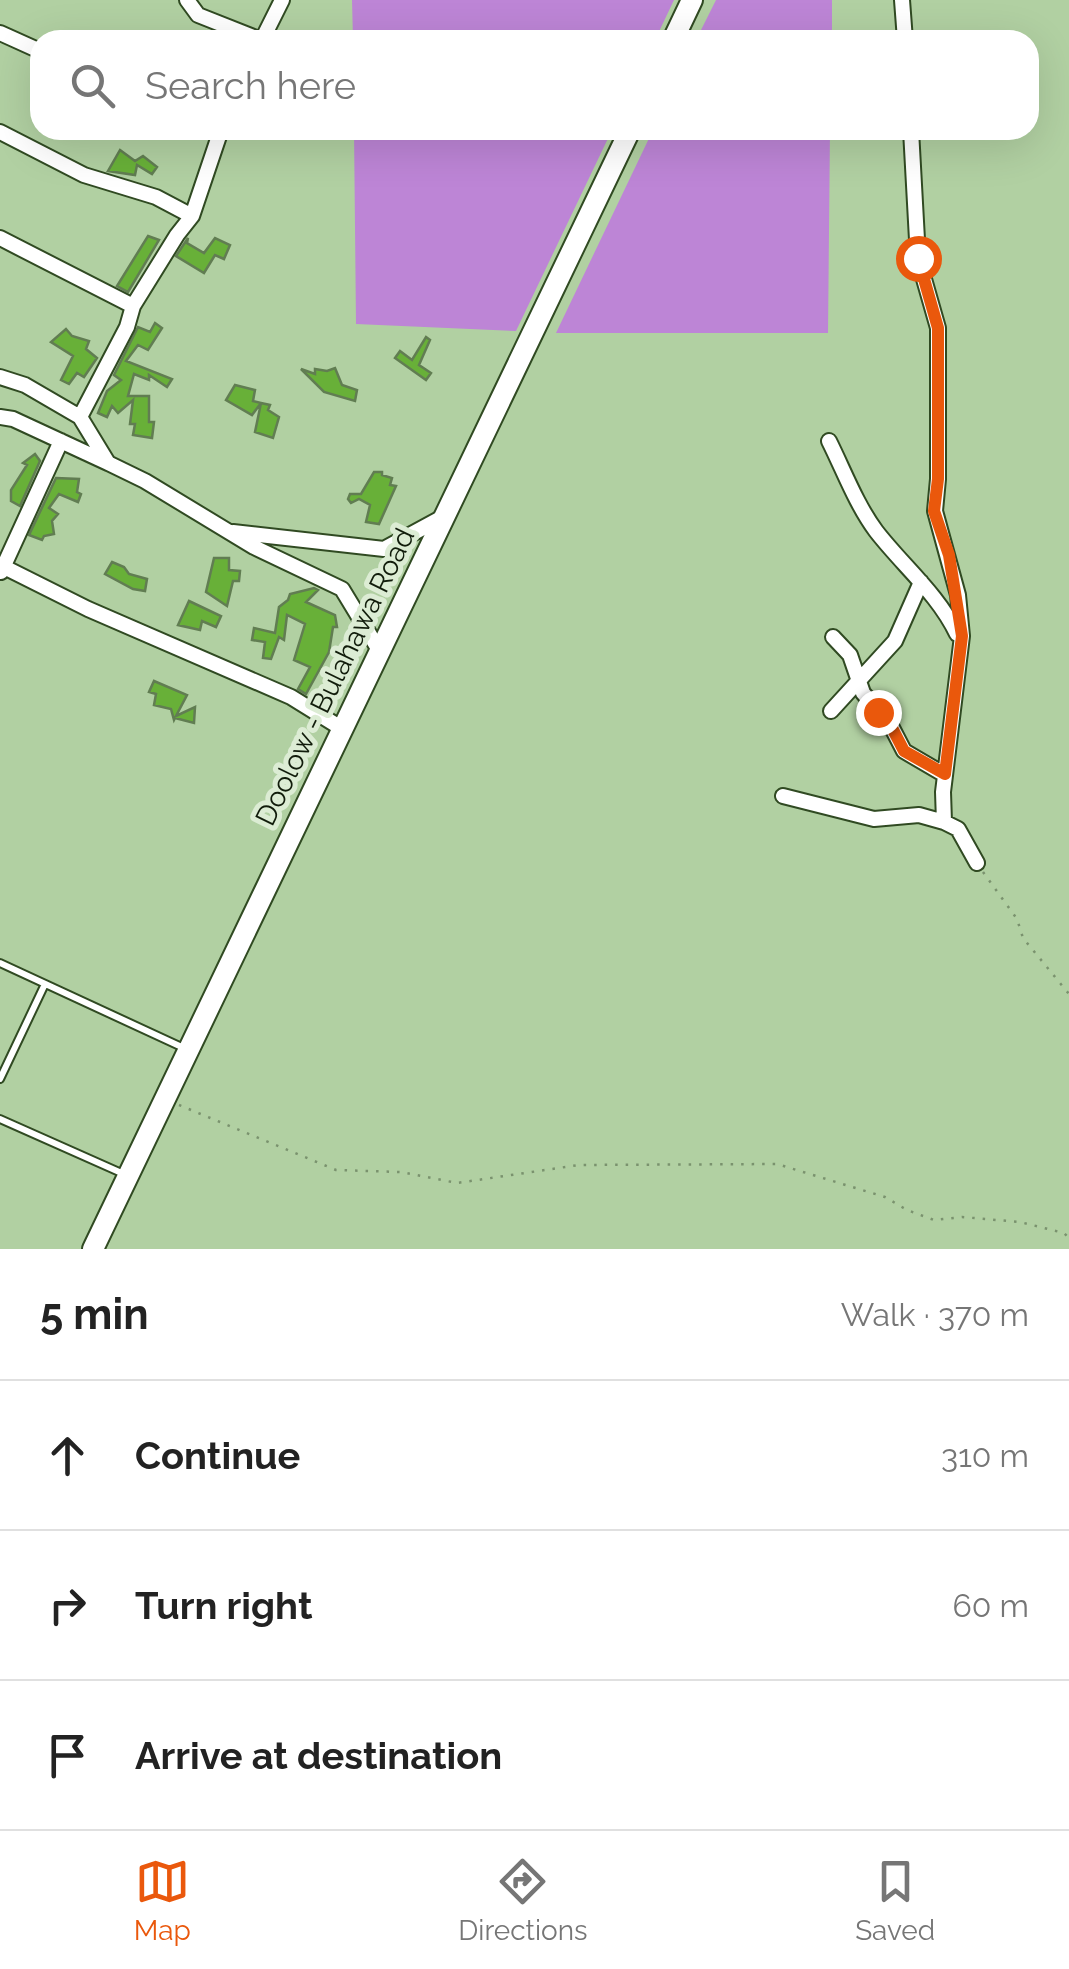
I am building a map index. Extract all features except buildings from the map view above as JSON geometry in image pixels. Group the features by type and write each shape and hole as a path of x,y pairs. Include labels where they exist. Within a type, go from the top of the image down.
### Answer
{"main road":[{"path":"678,30 692,0"},
{"name":"Doolow - Bulahawa Road","path":"93,1249 625,140"}],"street":[{"path":"187,0 198,15 236,30"},
{"path":"267,30 282,0"},
{"path":"902,0 904,30"},
{"path":"0,33 30,46"},
{"path":"0,132 84,175 156,197 192,216"},
{"path":"80,418 127,327 133,306 192,216 218,140"},
{"path":"912,140 918,258 938,328 938,479 934,511 958,595 961,643 945,774 944,822"},
{"path":"0,238 133,306"},
{"path":"0,377 25,386 80,418 108,463"},
{"path":"0,418 13,418 145,481 227,531 342,588 379,650"},
{"path":"61,441 1,569 291,697 341,728"},
{"path":"829,441 866,516 947,612 961,643"},
{"path":"227,531 384,549 443,517"},
{"path":"831,710 902,630 921,582"},
{"path":"834,637 850,654 863,693 890,724 904,751 945,774"},
{"path":"783,796 874,819 919,815 944,822 958,829 976,863"}],"lane":[{"path":"0,963 187,1050"},
{"path":"0,1079 46,984"},
{"path":"0,1119 128,1176"}],"path":[{"path":"976,863 1017,919 1023,938 1069,994"},
{"path":"164,1098 336,1170 402,1172 457,1184 579,1165 777,1164 885,1196 934,1220 962,1217 1020,1222 1064,1233 1069,1238"}],"shaded area":[{"path":"352,0 674,0 660,30 353,30"},
{"path":"716,0 832,0 832,30 701,30"},
{"path":"354,140 607,140 516,331 356,324"},
{"path":"648,140 830,140 828,333 556,333"}],"route":[{"path":"878,712 890,724 904,751 945,774 962,636 958,595 934,511 938,479 938,328 918,258"}]}
